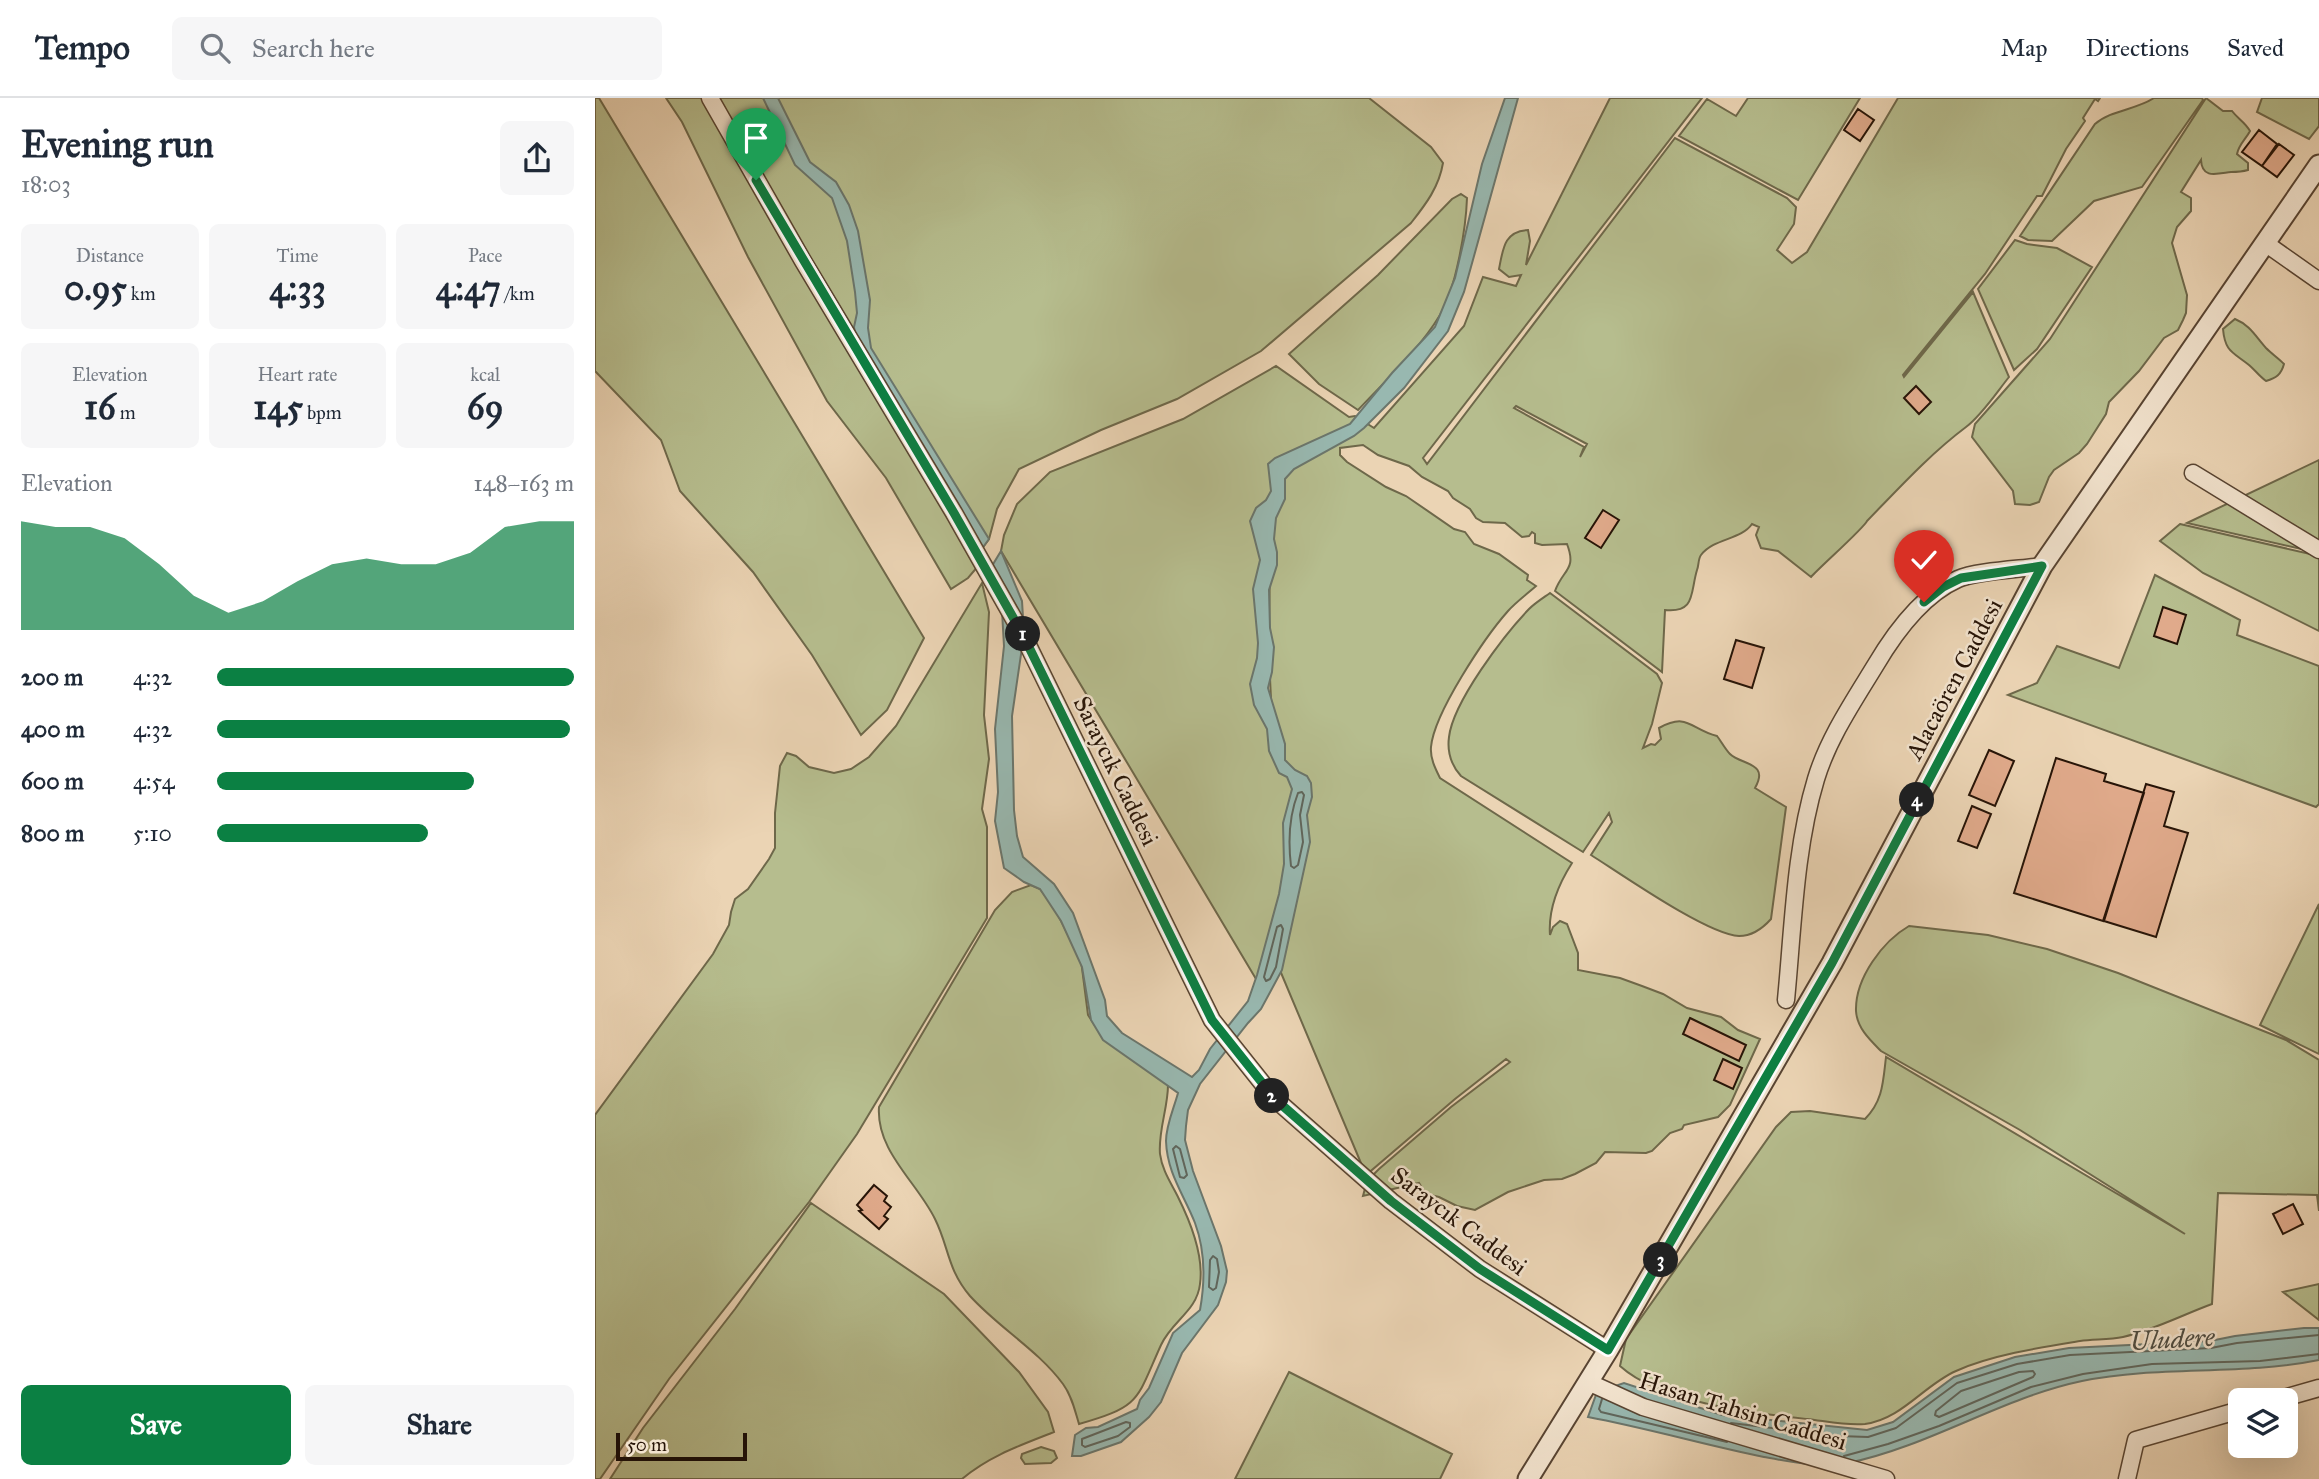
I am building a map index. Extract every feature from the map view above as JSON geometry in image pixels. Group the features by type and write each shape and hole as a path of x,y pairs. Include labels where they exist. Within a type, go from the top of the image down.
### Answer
{"street":[{"name":"Saraycık Caddesi","path":"710,98 1023,635 1212,1020 1275,1099 1391,1201 1480,1269 1608,1350"},
{"name":"Alacaören Caddesi","path":"1528,1479 1608,1350 1832,963 2042,566 2319,165"},
{"path":"2265,243 2319,281"},
{"path":"2193,474 2319,550"},
{"path":"1786,1000 1807,812 1817,776 1845,716 1885,648 1910,617 1943,587 1961,578 2042,566"},
{"name":"Hasan Tahsin Caddesi","path":"1588,1382 1643,1407 1886,1479"},
{"path":"2298,1394 2319,1388"},
{"path":"2127,1479 2136,1440 2228,1413"}],"green space":[{"path":"595,98 599,98 924,638 887,710 861,735 812,655 753,572 680,491 661,440 595,371"},
{"path":"666,98 1369,98 1431,147 1443,163 1435,188 1411,223 1261,351 1177,399 1101,430 1019,469 997,509 989,539 981,550 979,565 968,578 951,589 886,478 827,401 748,257 682,122"},
{"path":"1610,98 1702,98 1423,458 1427,464 1675,138 1787,198 1796,207 1794,224 1777,250 1792,263 1807,252 1898,98 2100,98 2098,101 2095,99 2083,118 2085,121 2066,149 2042,196 2037,196 1985,274 1903,375 1904,377 1973,292 2009,377 1989,404 1915,472 1811,577 1778,551 1761,548 1756,535 1759,527 1752,524 1741,533 1706,549 1699,558 1692,594 1687,605 1675,610 1665,610 1662,672 1555,591 1570,564 1567,544 1542,545 1535,543 1535,534 1532,532 1529,536 1522,537 1505,523 1483,522 1448,491 1422,477 1409,466 1378,455 1363,445 1340,448 1340,455 1347,462 1386,487 1406,496 1454,529 1465,532 1474,544 1499,554 1528,575 1527,580 1536,586 1508,611 1474,656 1441,715 1434,732 1431,751 1440,778 1572,863 1555,898 1550,935 1553,927 1560,921 1567,924 1578,953 1578,970 1620,978 1642,986 1687,1008 1721,1017 1738,1030 1760,1039 1730,1105 1718,1117 1684,1125 1682,1129 1670,1133 1652,1151 1605,1152 1596,1163 1575,1174 1562,1179 1544,1180 1508,1192 1475,1210 1426,1194 1419,1183 1363,1196 1367,1181 1379,1169 1451,1107 1510,1062 1506,1059 1455,1099 1366,1175 1279,968 1304,783 1288,768 1295,778 1292,865 1259,984 1001,551 1004,535 1017,504 1050,472 1183,419 1276,366 1349,417 1355,416 1374,428 1464,326 1483,277 1516,286 1521,275 1509,277 1499,269 1502,255 1509,238 1520,231 1528,230 1530,241 1526,265","holes":["1516,406 1587,444 1580,457 1584,447 1514,408","1304,453 1305,460 1286,470 1271,535 1276,465","1270,543 1269,658 1272,719 1283,762 1280,758 1261,674"]},
{"path":"1748,98 1860,98 1798,200 1679,136 1707,99 1736,116"},
{"path":"2154,98 2203,100 2142,187 2094,201 2052,241 2028,240 2020,236 2095,124 2101,119"},
{"path":"2206,98 2223,111 2232,111 2250,131 2237,154 2248,163 2248,170 2211,174 2204,170 2201,160 2181,192 2191,198 2191,211 2177,227 2172,243 2187,295 2183,320 2178,330 2164,338 2139,371 2109,402 2106,414 2087,444 2079,453 2054,470 2039,502 2030,505 2015,504 2013,491 1972,437 1975,424 2050,339"},
{"path":"2262,98 2319,98 2319,126 2309,139 2257,112"},
{"path":"1461,194 1467,198 1465,225 1446,304 1422,340 1358,410 1319,384 1289,354 1378,275 1452,199"},
{"path":"2015,240 2057,248 2092,267 2037,349 2014,370 1978,289"},
{"path":"2235,319 2249,328 2284,364 2275,377 2266,381 2228,347 2223,329"},
{"path":"2319,460 2319,553 2187,523"},
{"path":"2180,524 2319,556 2319,631 2203,573 2160,541"},
{"path":"2155,575 2240,620 2237,635 2319,666 2319,804 2316,807 2008,695 2037,683 2057,646 2119,668"},
{"path":"982,583 989,612 984,715 989,759 982,809 987,827 987,918 857,1134 809,1202 669,1379 600,1479 595,1479 595,1115 713,954 729,925 735,899 748,889 775,848 775,813 780,766 787,753 796,756 809,767 834,773 851,769 869,757 896,726"},
{"path":"1550,593 1657,674 1662,683 1643,748 1655,745 1661,739 1659,728 1669,723 1689,723 1717,736 1730,754 1757,769 1759,780 1755,788 1786,807 1771,919 1757,931 1739,936 1707,926 1591,855 1612,822 1609,813 1583,852 1461,776 1452,763 1449,737 1469,688 1529,609"},
{"path":"1031,885 1040,889 1055,909 1081,960 1088,1015 1096,1027 1168,1085 1160,1137 1161,1160 1192,1228 1201,1273 1194,1302 1161,1345 1147,1378 1134,1398 1115,1412 1079,1424 1069,1393 1053,1372 981,1308 962,1286 935,1219 899,1166 884,1138 880,1123 879,1107 995,910 1012,892"},
{"path":"2319,904 2319,1054 2260,1025"},
{"path":"1909,926 1988,935 2047,949 2118,973 2286,1040 2319,1060 2319,1211 2317,1195 2218,1193 2212,1304 2123,1337 2034,1349 1970,1365 1944,1377 1902,1409 1878,1421 1843,1424 1735,1409 1683,1397 1638,1379 1620,1366 1626,1339 1776,1127 1791,1112 1810,1111 1865,1119 1879,1098 1886,1057 2185,1234 2020,1130 1881,1051 1869,1038 1857,1017 1860,986 1872,962 1890,941"},
{"path":"811,1203 944,1294 1019,1372 1048,1412 1054,1432 994,1457 962,1479 610,1479 643,1428 735,1309"},
{"path":"2319,1284 2319,1320 2283,1292"},
{"path":"1289,1372 1452,1454 1440,1479 1235,1479"},
{"path":"1041,1447 1054,1451 1057,1458 1051,1463 1025,1464 1021,1458 1022,1454"}],"water":[{"path":"763,98 778,98 810,162 836,182 849,205 858,231 870,300 868,328 871,348 989,539 981,550 857,344 854,327 857,313 855,292 847,241 832,198 795,165"},
{"path":"1505,98 1518,98 1464,292 1448,331 1404,388 1364,428 1294,469 1285,479 1285,499 1276,518 1274,539 1277,565 1269,590 1270,628 1274,647 1268,688 1285,744 1285,760 1295,770 1307,776 1311,783 1312,797 1307,815 1310,842 1282,970 1261,1009 1200,1084 1188,1110 1185,1140 1193,1171 1221,1246 1227,1271 1226,1282 1218,1305 1182,1353 1161,1402 1149,1417 1121,1442 1081,1456 1072,1456 1075,1435 1086,1428 1098,1427 1137,1409 1173,1333 1200,1310 1203,1288 1202,1255 1195,1223 1173,1174 1167,1153 1167,1129 1178,1093 1103,1040 1091,1020 1082,967 1061,921 1040,889 1004,868 995,821 998,792 995,729 1004,646 1002,611 992,566 1001,551 1022,601 1024,634 1012,716 1014,810 1023,857 1054,884 1073,913 1105,1000 1107,1016 1122,1033 1192,1077 1199,1070 1210,1049 1248,1001 1279,894 1284,864 1283,823 1292,789 1287,777 1279,773 1269,751 1267,729 1254,705 1250,684 1257,658 1253,589 1260,560 1250,521 1256,508 1266,500 1271,491 1268,464 1275,458 1350,424 1435,327 1455,278 1482,164"},
{"path":"2319,1328 2319,1360 2260,1368 2141,1373 2082,1381 2023,1399 1908,1445 1848,1463 1806,1464 1764,1457 1588,1417 1597,1392 1624,1383 1722,1415 1867,1430 1893,1422 1954,1377 2015,1357 2069,1348 2210,1341"}],"building":[{"path":"1858,109 1874,120 1860,141 1844,130"},
{"path":"2259,130 2277,144 2262,166 2242,152"},
{"path":"2279,144 2294,155 2277,177 2262,166"},
{"path":"1916,386 1931,402 1919,414 1904,398"},
{"path":"1603,510 1619,520 1601,548 1585,538"},
{"path":"2163,607 2186,615 2177,644 2154,636"},
{"path":"1736,640 1764,648 1752,688 1724,679"},
{"path":"1989,750 2014,761 1995,806 1969,795"},
{"path":"2056,758 2106,774 2104,781 2144,793 2103,921 2014,893"},
{"path":"2146,784 2174,792 2164,826 2188,833 2156,937 2104,921"},
{"path":"1972,806 1991,814 1977,848 1958,841"},
{"path":"1690,1018 1746,1045 1739,1061 1683,1034"},
{"path":"1723,1059 1742,1068 1733,1089 1714,1080"},
{"path":"874,1185 887,1196 884,1201 891,1207 884,1216 888,1219 879,1229 859,1211 862,1210 857,1205"},
{"path":"2293,1204 2303,1224 2283,1234 2273,1214"}],"route":[{"path":"756,180 954,513 1023,635 1212,1020 1275,1099 1391,1201 1480,1269 1608,1350 1832,963 2042,566 1961,578 1943,587 1924,602"}],"water label":[{"name":"Uludere","path":"2172,1339"}]}
